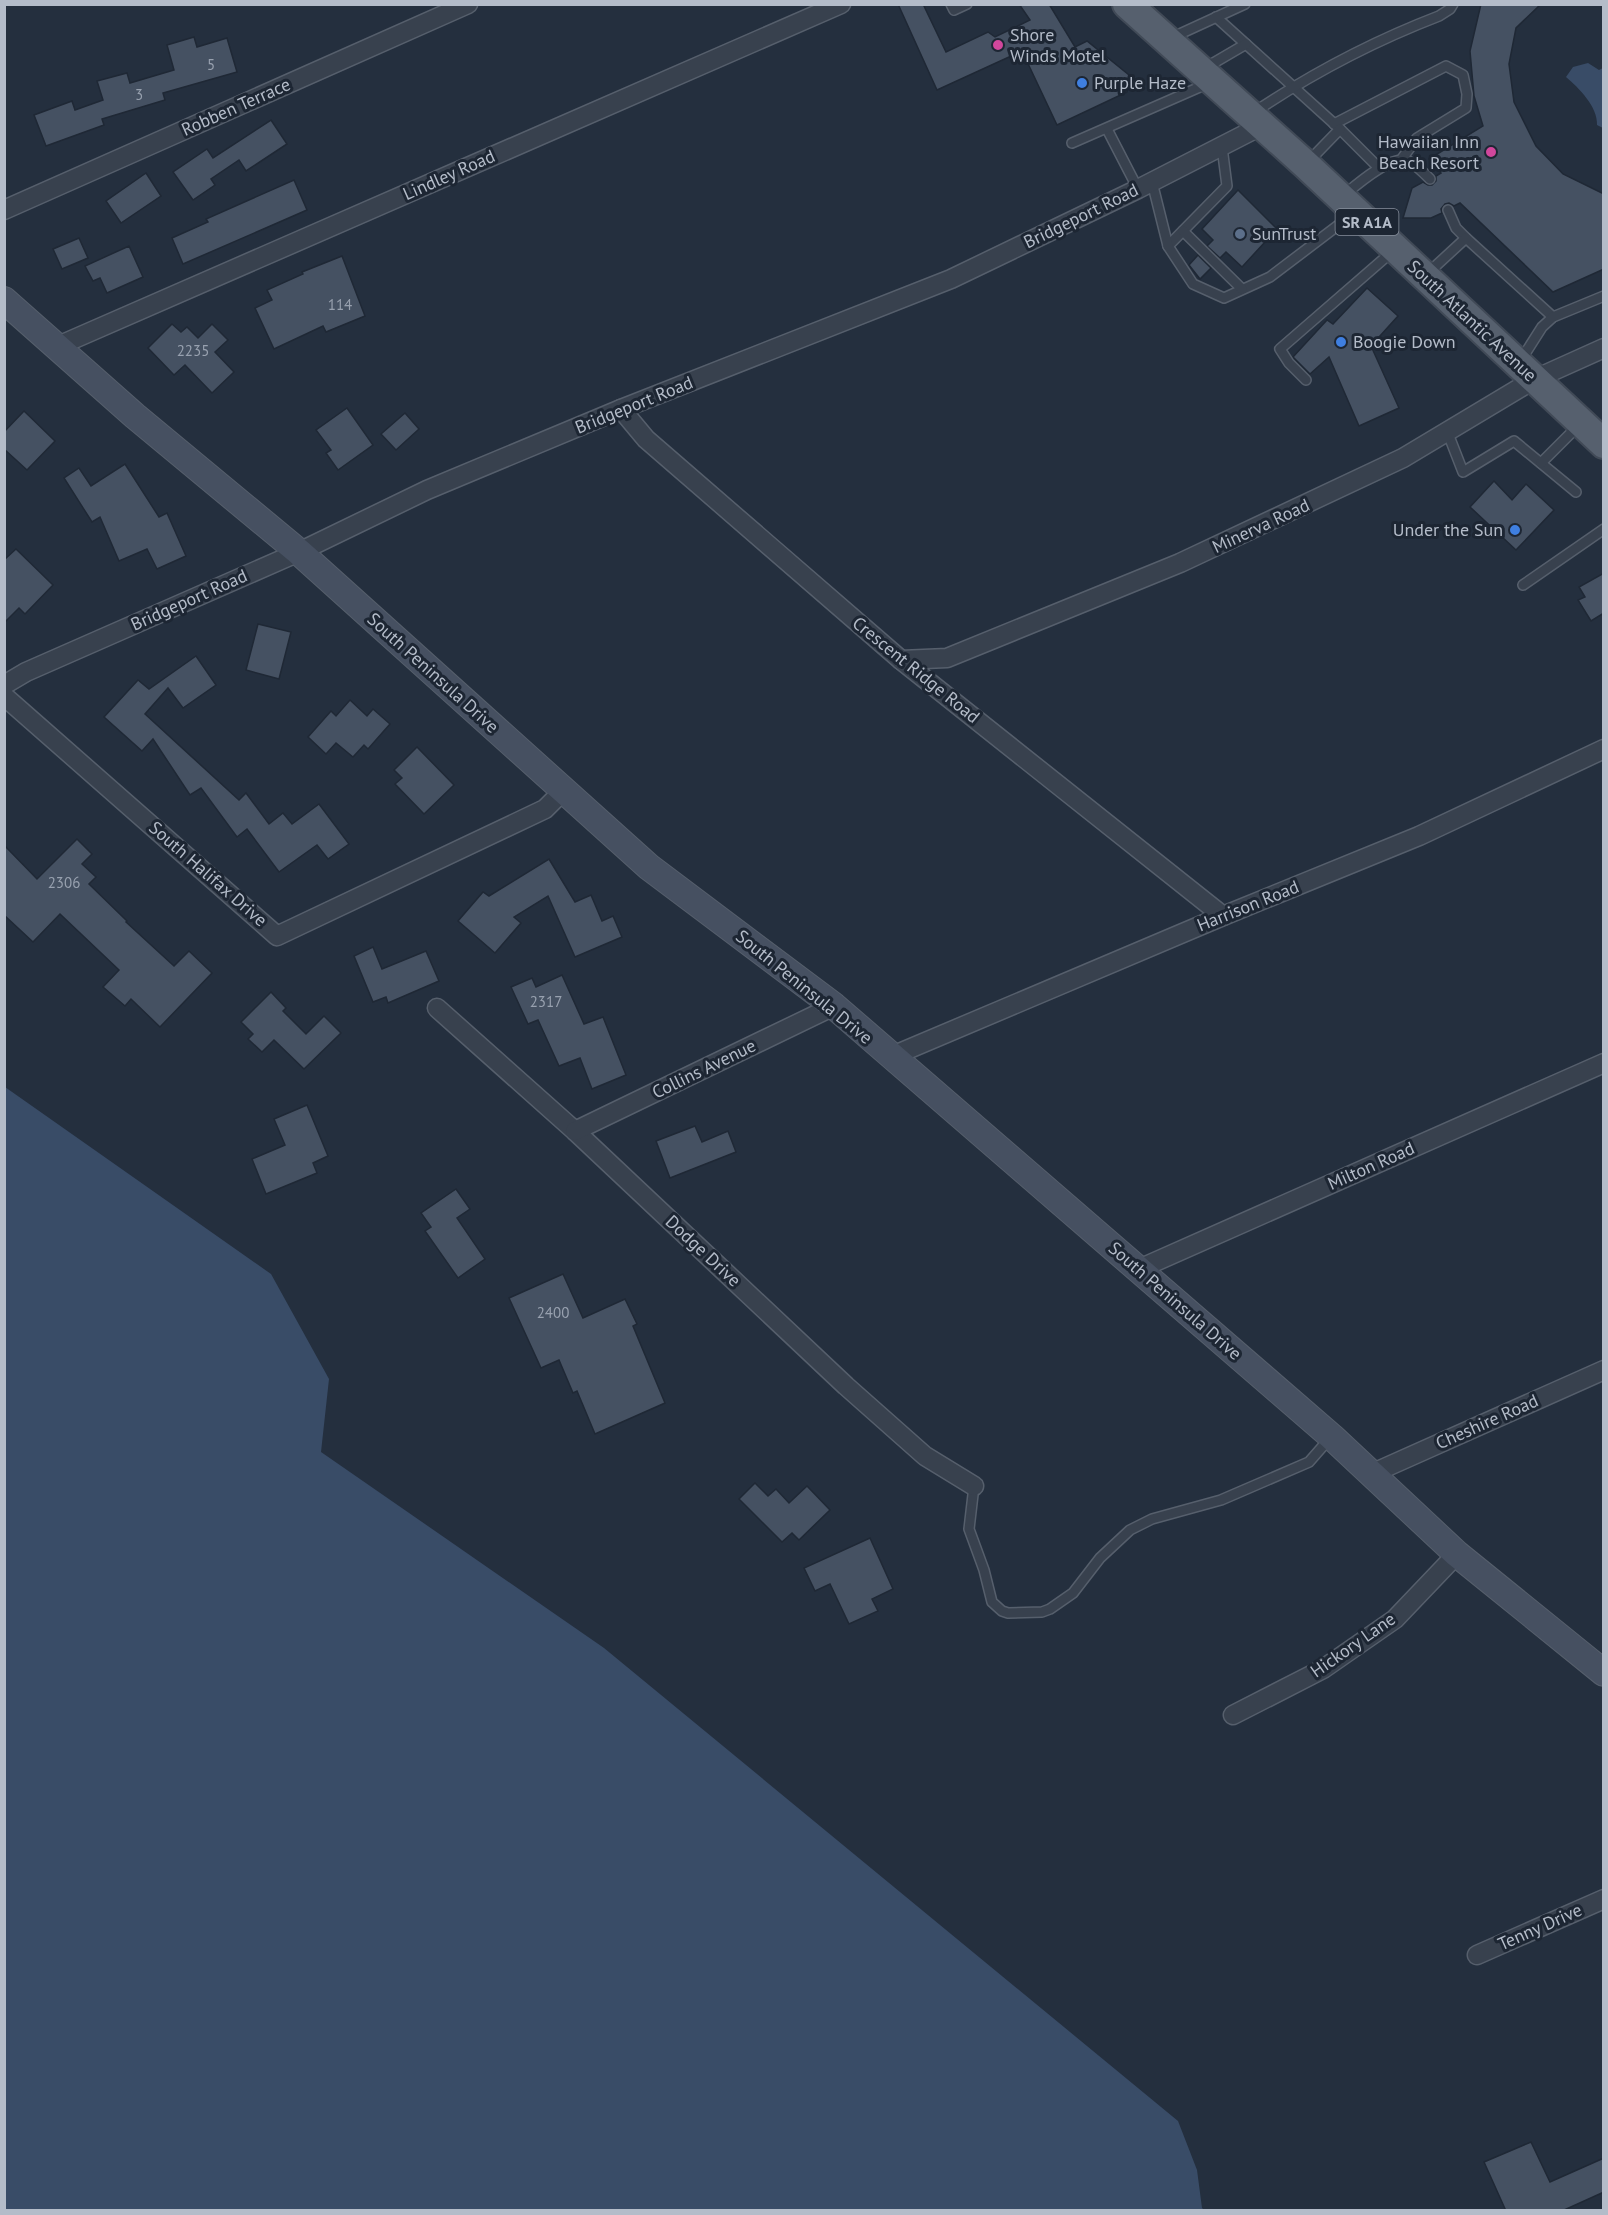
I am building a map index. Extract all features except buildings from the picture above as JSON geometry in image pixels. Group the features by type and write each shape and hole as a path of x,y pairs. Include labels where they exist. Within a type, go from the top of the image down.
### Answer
{"main road":[{"name":"South Atlantic Avenue","path":"1127,4 1305,164 1604,444"},
{"name":"South Peninsula Drive","path":"4,300 135,416 299,552 649,867 834,1006 890,1057 1332,1437 1457,1554 1604,1673"}],"street":[{"name":"Robben Terrace","path":"4,210 468,4"},
{"name":"Lindley Road","path":"58,346 841,4"},
{"name":"Bridgeport Road","path":"4,685 26,672 299,552 427,490 621,409 951,279 1222,147 1257,120"},
{"name":"Minerva Road","path":"901,660 947,658 1180,563 1403,458 1447,431 1526,372 1604,348"},
{"name":"Crescent Ridge Road","path":"621,409 646,440 901,660 1223,916"},
{"name":"South Halifax Drive","path":"4,696 278,936 545,809 563,791"},
{"name":"Harrison Road","path":"890,1057 1419,836 1604,749"},
{"name":"Collins Avenue","path":"575,1131 834,1006"},
{"name":"Dodge Drive","path":"437,1008 575,1131 846,1386 926,1456 974,1486"},
{"name":"Milton Road","path":"1139,1269 1604,1063"},
{"name":"Cheshire Road","path":"1371,1474 1604,1370"},
{"name":"Hickory Lane","path":"1233,1715 1323,1669 1395,1619 1457,1554"},
{"name":"Tenny Drive","path":"1476,1955 1604,1899"}],"lane":[{"path":"951,4 954,10 968,4"},
{"path":"1166,40 1245,4"},
{"path":"1257,120 1293,87 1349,57 1439,16 1450,9 1453,4"},
{"path":"1216,17 1337,126 1379,168"},
{"path":"1072,143 1107,129 1207,76 1246,44"},
{"path":"1305,164 1337,126 1446,66 1463,75 1467,94 1466,108 1418,138 1401,160"},
{"path":"1107,129 1145,185 1168,246 1193,284 1224,298 1270,277 1348,205 1379,168 1401,160 1408,161 1430,178"},
{"path":"1168,246 1227,186 1222,147"},
{"path":"1448,210 1456,228 1553,317"},
{"path":"1183,231 1242,289"},
{"path":"1424,276 1466,238"},
{"path":"1306,380 1289,363 1280,349 1395,249"},
{"path":"1526,372 1542,327 1553,317 1604,296"},
{"path":"1541,463 1582,423"},
{"path":"1447,431 1463,471 1514,441 1576,492"},
{"path":"1523,585 1604,529"},
{"path":"974,1486 969,1529 993,1602 1002,1611 1008,1613 1042,1611 1050,1609 1072,1593 1100,1558 1130,1530 1152,1519 1221,1500 1310,1462 1332,1437"}],"water":[{"path":"1588,63 1599,70 1603,68 1603,128 1597,125 1594,111 1587,98 1566,77 1573,67"},
{"path":"5,1087 271,1274 329,1379 321,1452 604,1648 1178,2121 1197,2170 1204,2210 5,2210"}],"place":[{"name":"Shore Winds Motel","path":"998,45"},
{"name":"Purple Haze","path":"1082,83"},
{"name":"Hawaiian Inn Beach Resort","path":"1491,152"},
{"name":"SunTrust","path":"1240,234"},
{"name":"Boogie Down","path":"1341,342"},
{"name":"Under the Sun","path":"1515,530"}]}
